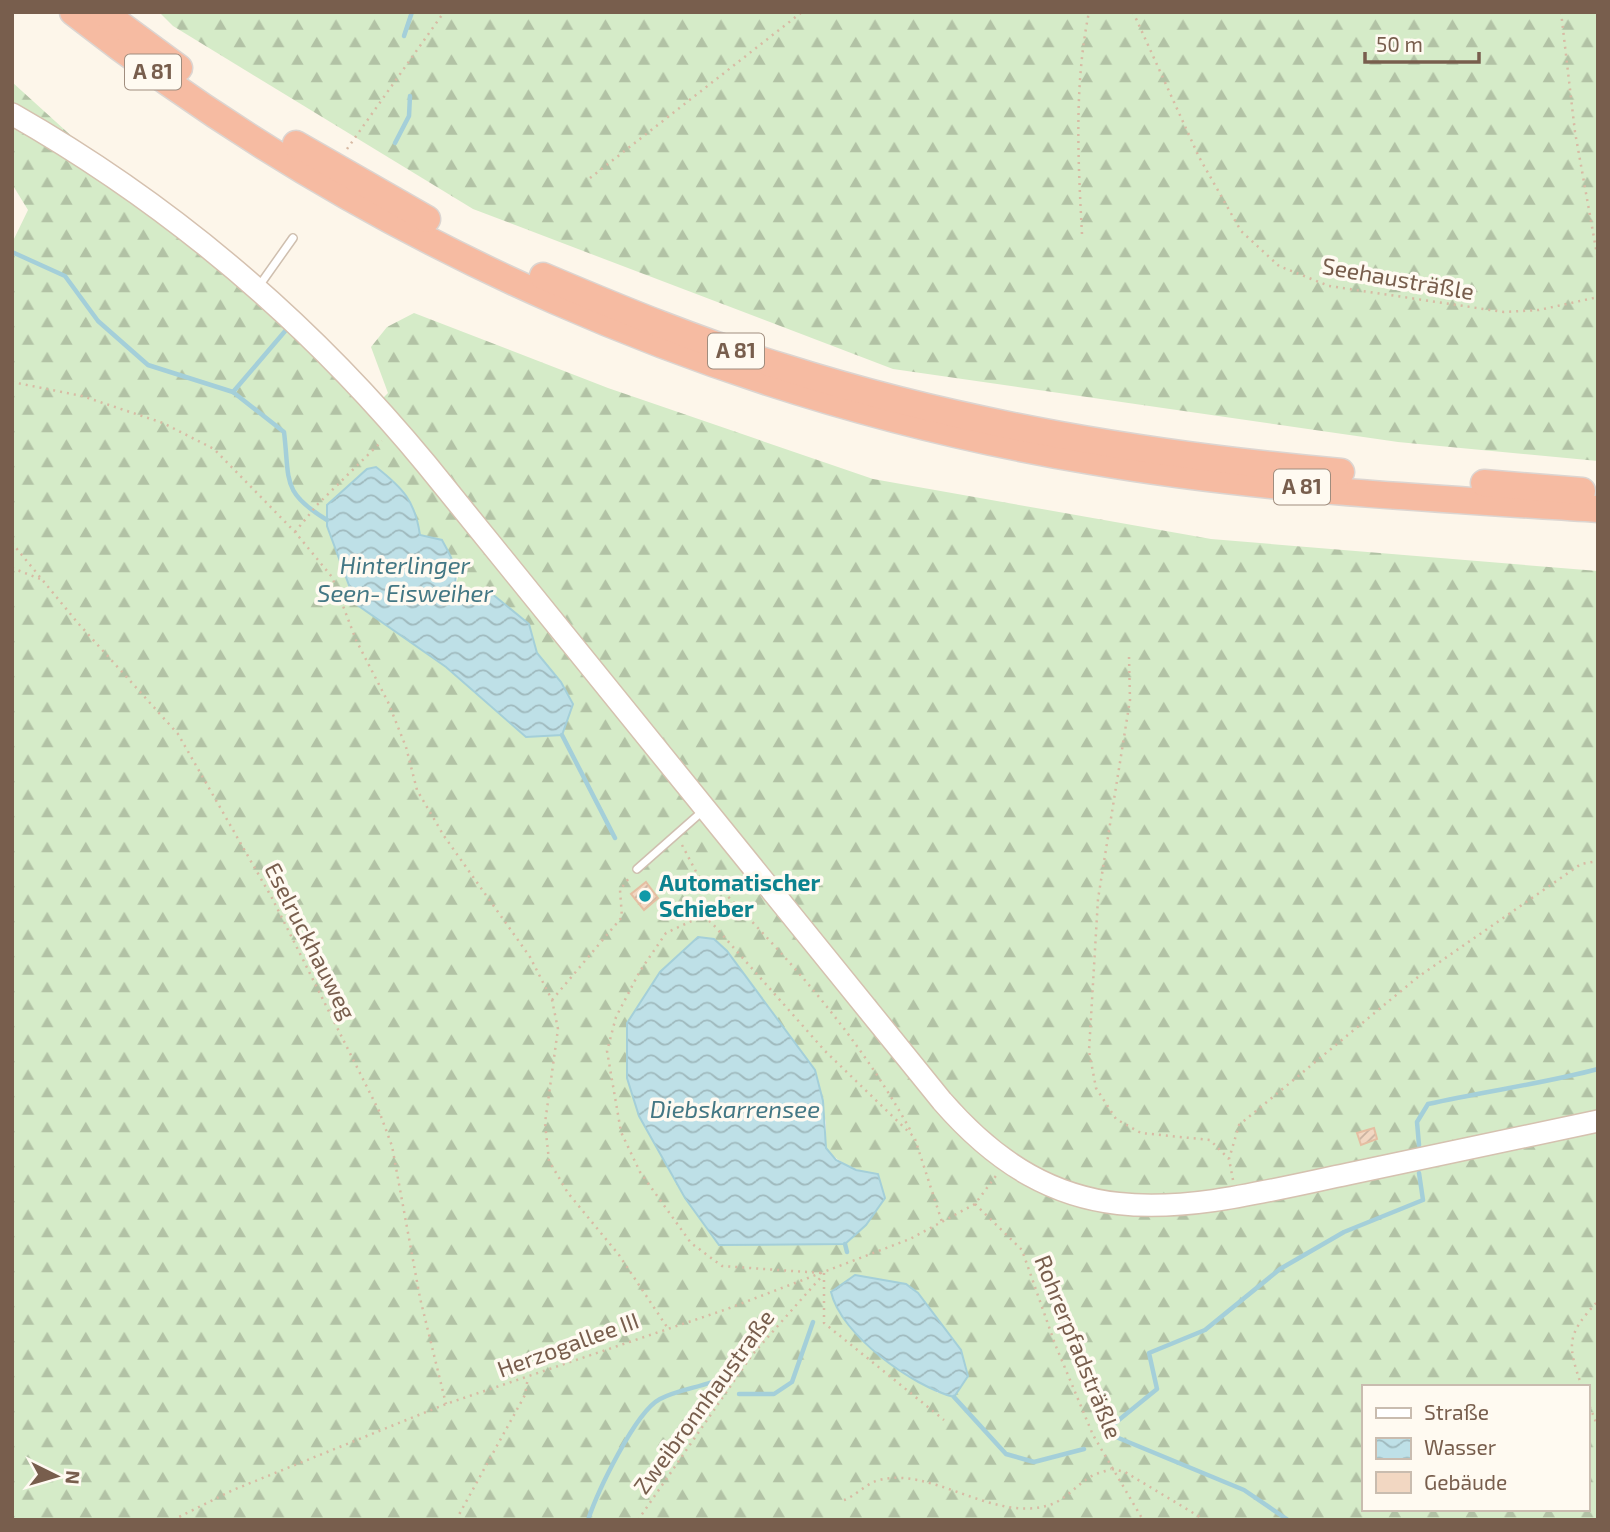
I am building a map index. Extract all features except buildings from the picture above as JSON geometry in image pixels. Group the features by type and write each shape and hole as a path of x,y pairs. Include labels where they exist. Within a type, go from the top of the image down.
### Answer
{"highway":[{"name":"A 81","path":"73,12 204,107 364,206 458,255 587,315 746,376 931,428 1115,465 1276,485 1598,509"},
{"name":"A 81","path":"103,12 173,65 266,125 430,220 519,265 626,311 783,368 989,421 1162,452 1326,471 1598,492"}],"street":[{"path":"12,114 141,195 257,287 320,344 396,427 942,1101 979,1141 1005,1161 1062,1191 1119,1205 1174,1206 1236,1197 1598,1121"}],"lane":[{"path":"257,287 293,238"},
{"path":"637,869 675,832 705,808"}],"path":[{"path":"344,154 444,12"},
{"path":"590,178 802,12"},
{"path":"1082,234 1077,141 1080,59 1089,12"},
{"name":"Seehausträßle","path":"1133,12 1199,157 1241,231 1279,266 1329,286 1504,312 1539,310 1598,297"},
{"path":"1561,12 1575,132 1598,260"},
{"path":"12,382 82,396 163,423 214,449 295,532 332,577 356,640 388,702 406,747 417,790 428,811 530,957 552,1000 558,1029 545,1112 545,1139 549,1161 568,1193 619,1255 667,1327"},
{"path":"295,532 317,505 396,427"},
{"name":"Eselruckhauweg","path":"12,543 47,581 77,622 178,734 272,898 379,1111 392,1146 420,1298 446,1404"},
{"path":"12,568 47,581"},
{"path":"1129,657 1130,700 1098,899 1089,1051 1096,1088 1116,1119 1141,1133 1210,1140 1229,1158"},
{"path":"675,832 701,881 699,917"},
{"path":"1236,1197 1229,1158 1239,1125 1418,977 1581,864 1598,861"},
{"path":"552,1000 622,917 620,890 637,869"},
{"path":"701,881 712,878 782,951 835,1013 889,1092 915,1138 942,1222"},
{"path":"915,1138 825,1051 711,922 699,917 666,933 640,971 616,1017 607,1051 621,1132 640,1172 691,1243 722,1266 824,1273 824,1323 944,1420"},
{"path":"975,1204 1005,1161"},
{"name":"Herzogallee III","path":"173,1520 233,1490 446,1404 824,1273 942,1222 975,1204"},
{"name":"Rohrerpfadsträßle","path":"975,1204 1022,1250 1055,1344 1093,1435 1143,1520"},
{"name":"Zweibronnhaustraße","path":"638,1520 752,1355 824,1273"},
{"path":"1582,1385 1570,1353 1576,1324 1598,1301"},
{"path":"456,1520 525,1395 528,1377"},
{"path":"1589,1405 1598,1427"},
{"path":"844,1500 875,1481 904,1478 981,1501 1011,1507 1045,1507 1069,1495 1091,1476 1112,1469 1125,1472 1205,1520"}],"green space":[{"path":"159,12 1598,12 1598,461 1398,442 893,369 473,209 173,26"},
{"path":"12,82 372,409 388,393 371,347 387,327 414,313 608,388 873,479 1211,539 1598,571 1598,1520 12,1520 12,243 28,210 12,184","holes":["398,485 420,535 458,577 453,595 529,624 537,653 561,682 526,737 446,667","714,939 727,951 814,1069 826,1123 826,1148 849,1166 878,1175 885,1198 866,1225","918,1293 961,1350 968,1376 938,1393 918,1379"]}],"water":[{"name":"Hinterlinger Seen- Eisweiher","path":"376,467 406,496 415,513 420,535 442,540 455,567 453,596 477,605 491,593 529,624 537,653 561,682 573,704 562,735 526,737 446,667 356,604 327,526 327,505 367,469"},
{"name":"Diebskarrensee","path":"698,937 714,939 727,951 815,1070 823,1101 826,1148 836,1160 856,1170 878,1174 885,1198 866,1225 845,1244 719,1245 685,1198 639,1116 627,1078 627,1023 660,972"},
{"path":"855,1275 906,1284 918,1293 961,1350 968,1376 954,1397 918,1382 880,1357 849,1325 837,1308 831,1292"}],"waterway":[{"path":"404,36 412,12"},
{"path":"395,143 409,116 410,96"},
{"path":"12,252 65,276 98,321 148,365 233,392 284,432 288,474 295,493 327,520"},
{"path":"233,392 286,330"},
{"path":"562,735 615,838"},
{"path":"1419,1145 1417,1122 1428,1104 1598,1069"},
{"path":"1288,1520 1244,1490 1104,1432 1157,1389 1149,1353 1205,1330 1280,1269 1344,1232 1423,1200 1419,1173"},
{"path":"845,1244 847,1252"},
{"path":"739,1394 774,1394 792,1382 813,1322"},
{"path":"588,1520 618,1454 650,1407 660,1399 679,1392 712,1382 718,1385"},
{"path":"954,1397 1006,1454 1034,1462 1084,1449"}],"place":[{"name":"Automatischer Schieber","path":"645,896"}]}
